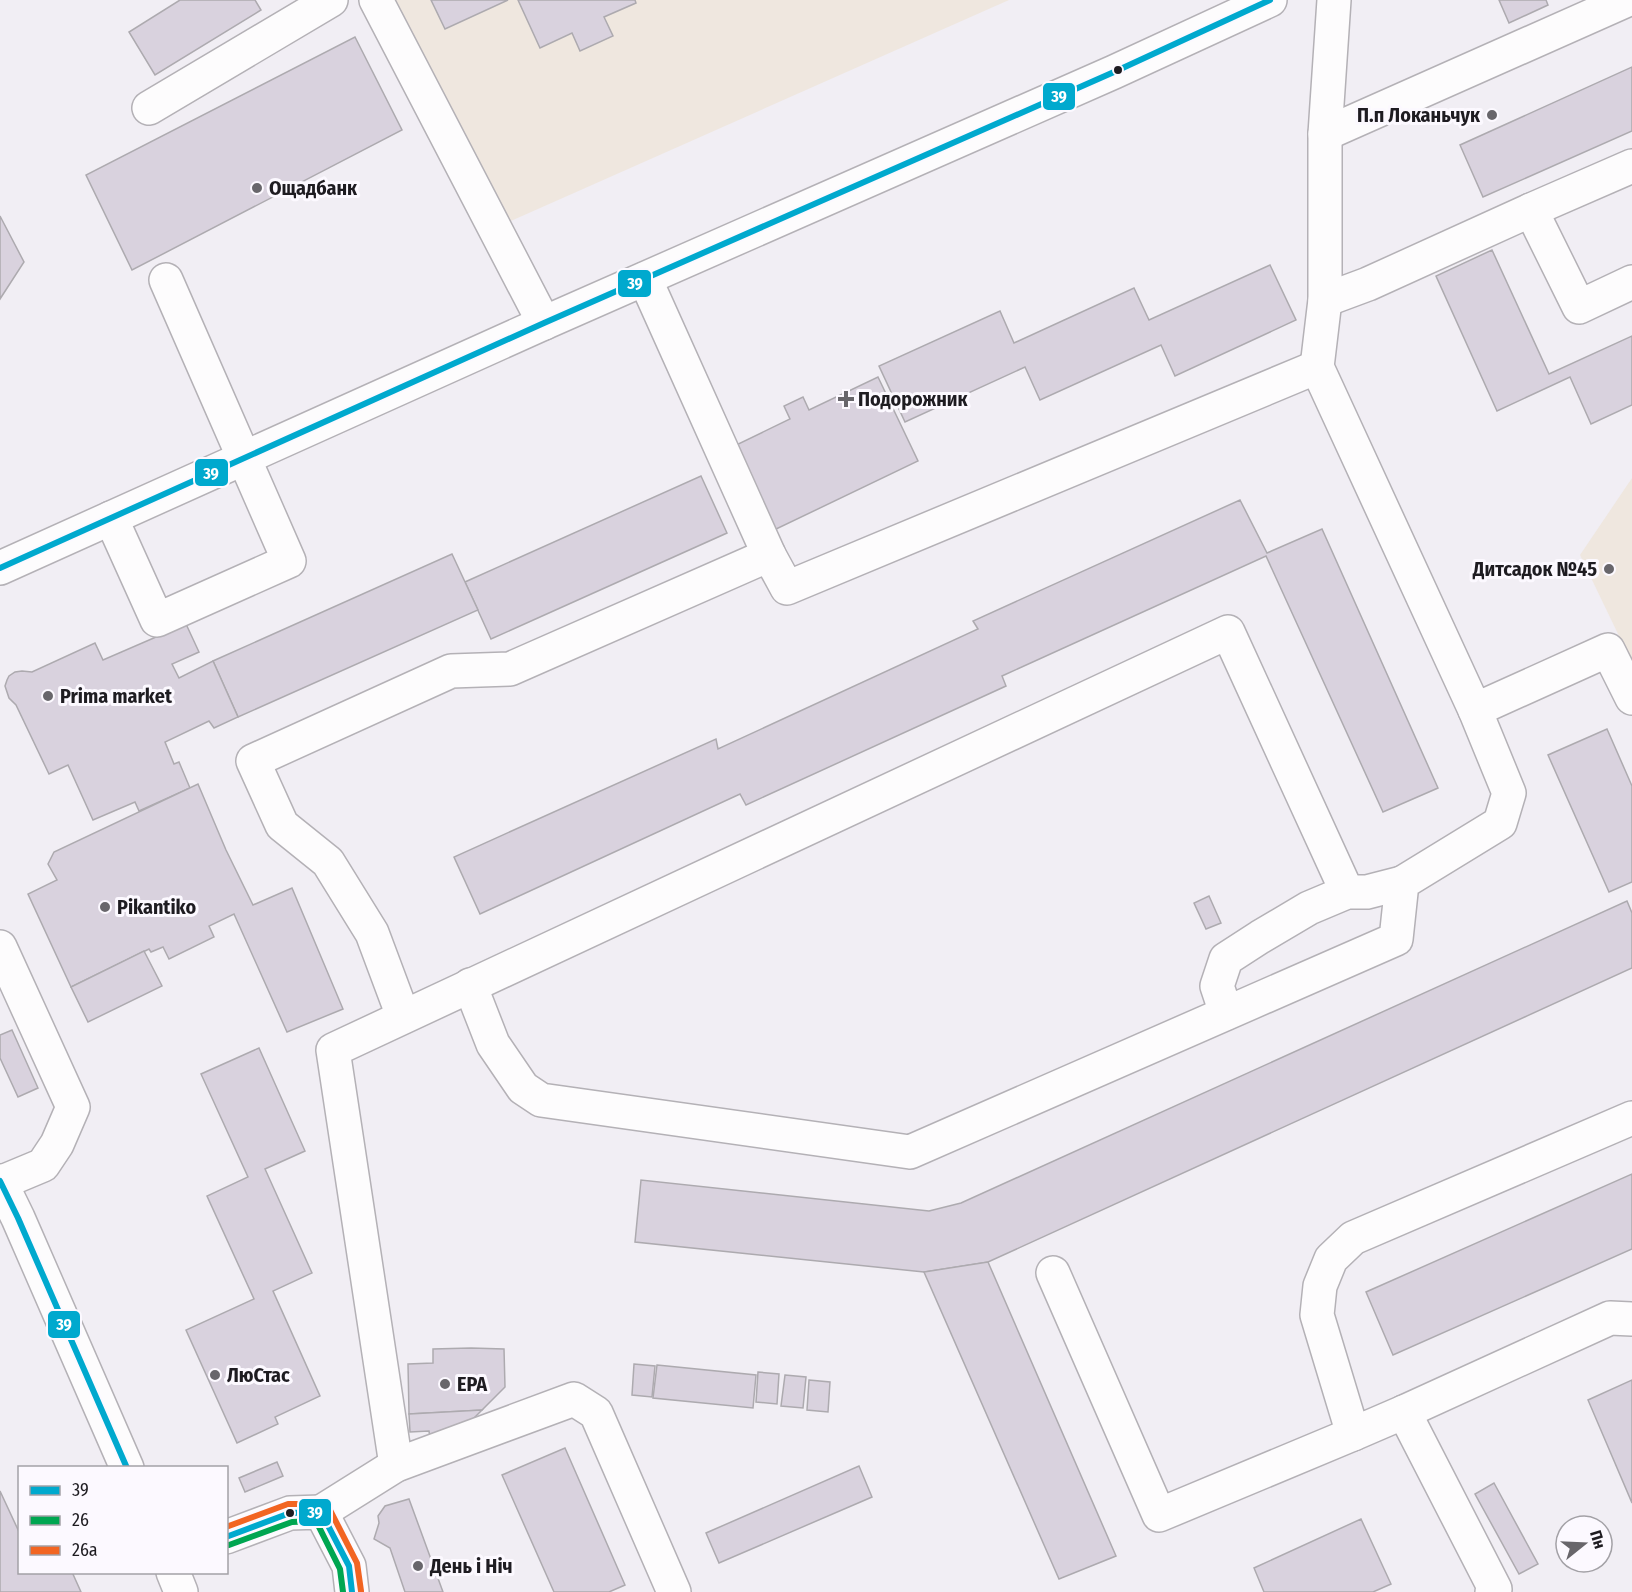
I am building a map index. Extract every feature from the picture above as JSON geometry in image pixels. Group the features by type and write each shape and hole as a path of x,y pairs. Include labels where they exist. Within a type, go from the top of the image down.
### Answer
{"main road":[{"path":"148,108 331,0"},
{"path":"376,0 544,323"},
{"path":"0,568 544,323 1114,72 1270,0"},
{"path":"1226,1013 1217,986 1226,959 1309,908 1347,892 1367,892 1402,883 1500,823 1509,793 1475,710 1317,367 1325,300 1325,134 1334,0"},
{"path":"1325,134 1627,0"},
{"path":"1325,300 1368,284 1632,166"},
{"path":"1531,210 1579,307 1632,282"},
{"path":"645,279 769,555 787,588 1317,367"},
{"path":"111,518 157,620 289,561 166,280"},
{"path":"404,1016 372,933 328,862 282,825 252,761 451,671 510,669 769,555"},
{"path":"396,1465 333,1050 1228,632 1347,892"},
{"path":"1475,710 1608,650 1632,698"},
{"path":"470,985 493,1044 523,1088 541,1100 910,1152 1396,939 1402,883"},
{"path":"0,947 73,1107 57,1144 43,1165 0,1182 23,1229 127,1466"},
{"path":"1353,1434 1317,1315 1320,1286 1331,1259 1353,1238 1632,1118"},
{"path":"1053,1274 1159,1515 1404,1412 1610,1317 1632,1319"},
{"path":"228,1536 290,1513 321,1512 396,1465 574,1399 596,1413 674,1592"},
{"path":"1404,1412 1495,1589 1492,1592"},
{"path":"321,1512 349,1566 352,1592"},
{"path":"174,1574 182,1592"}],"shaded area":[{"path":"386,0 1009,0 502,225"},
{"name":"Дитсадок №45","path":"1632,478 1632,663 1580,555"}],"building":[{"path":"180,0 255,0 261,10 155,75 129,32"},
{"path":"431,0 508,0 445,29"},
{"path":"518,0 635,0 636,3 604,17 613,36 580,51 572,33 540,48"},
{"path":"1499,0 1546,0 1548,5 1509,23"},
{"path":"355,37 402,130 132,270 86,175"},
{"path":"1632,67 1632,131 1483,197 1460,145"},
{"path":"0,216 24,262 0,299"},
{"path":"1492,250 1549,374 1632,336 1632,405 1591,424 1570,377 1497,411 1436,276"},
{"path":"1270,265 1296,320 1175,376 1161,345 1040,400 1025,367 905,422 879,366 1000,311 1014,343 1134,288 1149,320"},
{"path":"878,377 918,461 772,531 732,447 790,419 784,406 803,397 809,410"},
{"path":"701,476 727,533 491,639 465,582"},
{"path":"1240,500 1267,553 1322,529 1438,788 1383,812 1266,556 1002,676 1006,686 746,805 740,794 480,914 454,857 716,739 718,749 978,629 973,621"},
{"path":"452,554 478,610 238,717 213,661"},
{"path":"186,624 199,652 172,664 179,678 213,661 238,717 214,728 209,721 165,742 174,764 179,762 190,788 139,811 135,802 93,820 68,765 49,774 16,705 9,698 5,686 7,680 15,672 32,672 95,643 103,660"},
{"path":"1607,729 1632,786 1632,882 1609,892 1548,755"},
{"path":"198,784 226,850 253,905 292,888 343,1009 287,1032 234,914 209,926 214,937 169,959 163,947 151,952 149,949 71,987 28,894 57,880 48,864 54,852"},
{"path":"1209,896 1221,923 1206,929 1194,903"},
{"path":"1627,901 1632,913 1632,968 988,1262 924,1272 635,1242 641,1180 929,1211 961,1203"},
{"path":"144,951 162,986 88,1022 71,987"},
{"path":"12,1030 38,1088 18,1097 0,1058 0,1035"},
{"path":"259,1048 305,1151 265,1169 312,1273 273,1291 320,1396 275,1417 278,1424 237,1443 186,1330 254,1299 207,1196 248,1177 201,1074"},
{"path":"1632,1174 1632,1249 1393,1355 1366,1292"},
{"path":"988,1262 1116,1556 1059,1579 924,1272"},
{"path":"433,1349 504,1349 505,1387 482,1410 409,1414 408,1364 433,1363"},
{"path":"634,1364 655,1366 652,1397 632,1395"},
{"path":"657,1365 756,1375 753,1408 653,1398"},
{"path":"758,1372 779,1374 777,1404 756,1402"},
{"path":"785,1375 806,1377 803,1408 781,1406"},
{"path":"809,1380 830,1382 828,1412 807,1410"},
{"path":"1632,1380 1632,1503 1588,1400"},
{"path":"482,1410 455,1437 430,1438 429,1431 410,1432 409,1414"},
{"path":"565,1448 625,1585 609,1592 554,1592 502,1475"},
{"path":"277,1462 283,1476 245,1492 239,1478"},
{"path":"859,1466 872,1497 719,1563 706,1533"},
{"path":"1494,1483 1538,1564 1519,1574 1475,1494"},
{"path":"0,1491 18,1530 18,1574 73,1574 81,1592 0,1592"},
{"path":"409,1499 443,1592 405,1592 390,1548 374,1539 379,1523 378,1516 385,1506"},
{"path":"1361,1519 1391,1584 1373,1592 1264,1592 1254,1568"}],"transit line":[{"name":"39","path":"0,568 544,323 1114,72 1270,0"},
{"name":"39","path":"0,1181 126,1466"},
{"name":"26а","path":"228,1526 288,1504 325,1504 357,1563 361,1591"},
{"name":"39","path":"228,1536 290,1513 321,1512 349,1566 352,1592"},
{"name":"26","path":"229,1545 292,1522 316,1521 340,1569 343,1592"}],"place":[{"name":"П.п Локаньчук","path":"1492,115"},
{"name":"Ощадбанк","path":"257,188"},
{"name":"Подорожник","path":"846,399"},
{"name":"Дитсадок №45","path":"1609,569"},
{"name":"Prima market","path":"48,696"},
{"name":"Pikantiko","path":"105,907"},
{"name":"ЛюСтас","path":"215,1375"},
{"name":"ЕРА","path":"445,1384"},
{"name":"День і Ніч","path":"418,1566"}]}
